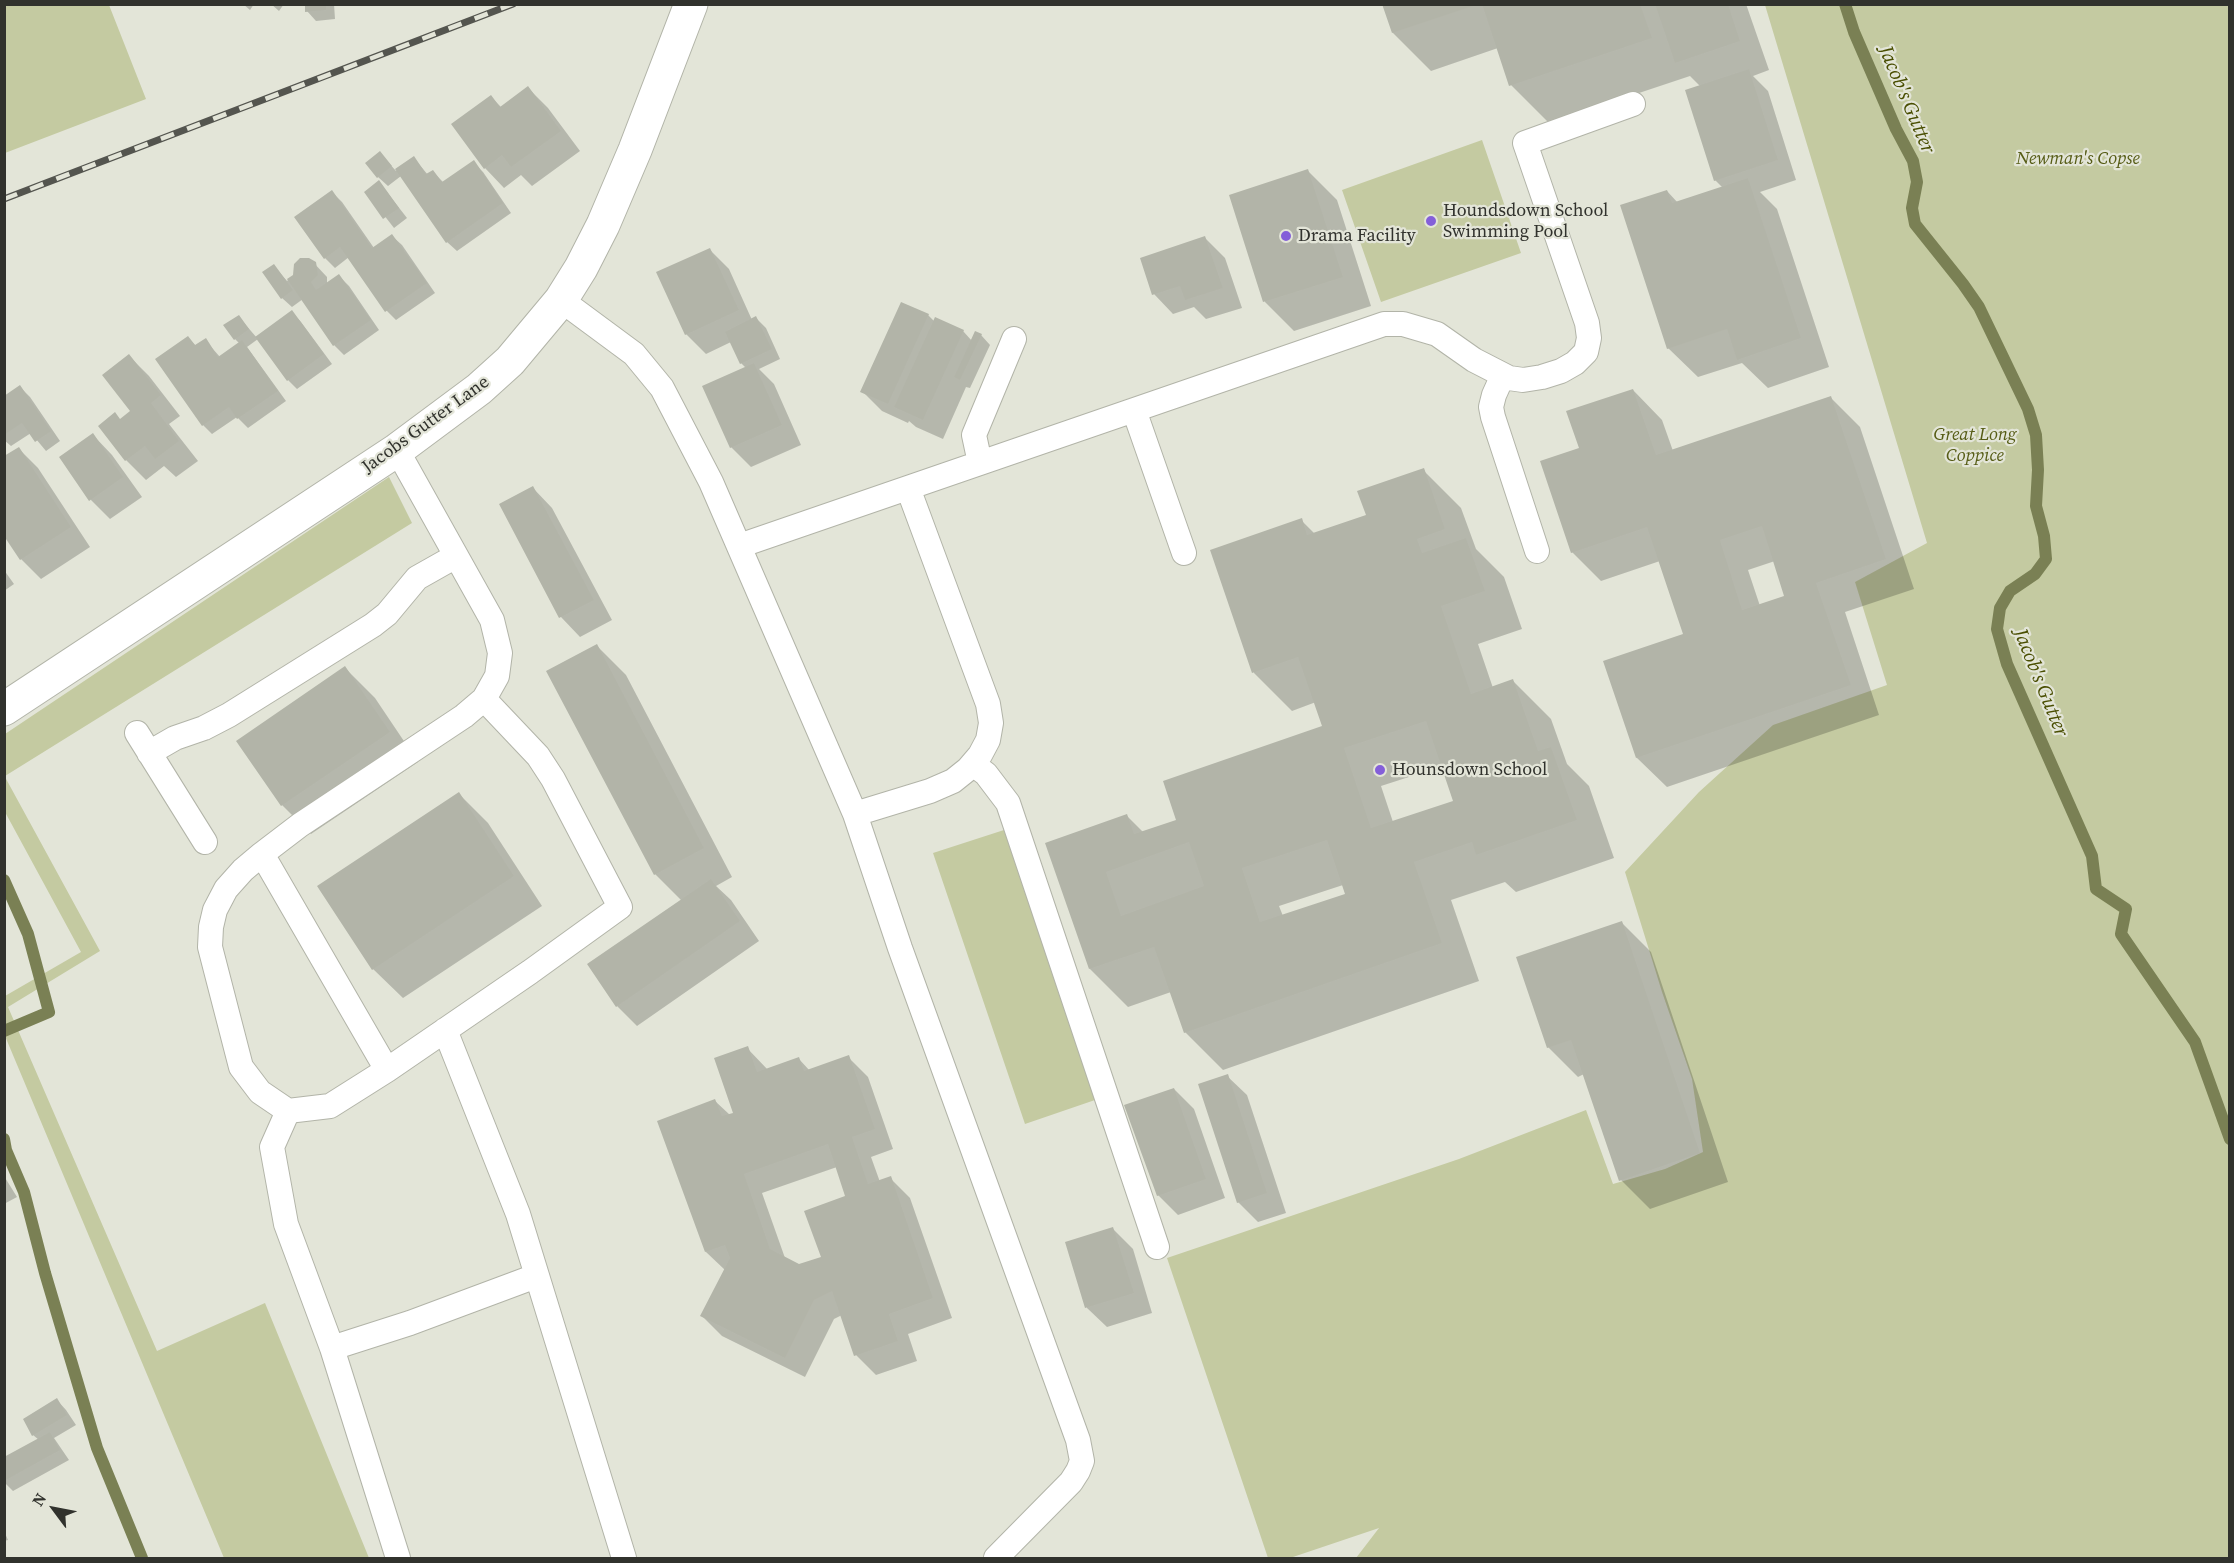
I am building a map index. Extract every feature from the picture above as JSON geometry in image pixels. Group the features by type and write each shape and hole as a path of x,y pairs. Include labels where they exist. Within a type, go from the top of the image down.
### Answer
{"street":[{"name":"Jacobs Gutter Lane","path":"4,709 397,450 479,389 510,361 561,300 581,268 603,225 635,150 691,4"}],"lane":[{"path":"739,546 1384,324 1403,324 1437,334 1474,360 1503,375 1523,380 1542,378 1561,371 1575,363 1586,352 1589,338 1587,322 1525,143 1633,104"},
{"path":"561,300 634,354 662,388 711,482 855,814 900,948 1081,1450 1082,1461 1071,1482 996,1558"},
{"path":"980,463 974,435 1014,339"},
{"path":"1503,375 1491,407 1538,551"},
{"path":"1134,410 1184,553"},
{"path":"397,450 492,621 500,653 497,676 484,699 464,716 300,825 262,854 243,870 226,890 215,910 210,947 242,1066 260,1092 288,1111 330,1106 387,1070 620,908 553,779 538,756 484,699"},
{"path":"855,814 930,791 953,781 973,764 988,740 991,723 988,704 908,488"},
{"path":"149,753 175,738 204,728 229,715 373,625 387,614 417,578 456,556"},
{"path":"136,733 205,842"},
{"path":"973,764 993,782 1008,803 1157,1247"},
{"path":"262,854 387,1070"},
{"path":"445,1030 518,1214 624,1558"},
{"path":"288,1111 272,1147 286,1224 332,1348 398,1558"},
{"path":"332,1348 410,1323 536,1276"}],"green space":[{"path":"5,4 109,5 146,99 5,153"},
{"path":"1765,5 2229,5 2229,1558 1356,1558 1379,1528 1290,1558 1268,1558 1167,1258 1459,1159 1586,1110 1613,1184 1665,1169 1703,1152 1692,1079 1625,872 1699,792 1773,725 1887,685 1855,582 1927,543"},
{"name":"Houndsdown School Swimming Pool","path":"1482,140 1521,253 1381,302 1342,190"},
{"path":"389,477 412,523 5,776 5,734"},
{"path":"5,777 100,951 8,1007 157,1351 265,1303 369,1558 224,1558 5,1036 5,996 81,952 5,812"},
{"path":"1004,830 1095,1100 1025,1124 933,853"}],"building":[{"path":"305,4 326,4 326,10 305,12"},
{"path":"1382,4 1476,4 1476,5 1392,33"},
{"path":"1482,4 1640,4 1652,38 1509,86"},
{"path":"1655,4 1728,4 1740,41 1675,63"},
{"path":"1749,69 1778,160 1714,181 1685,90"},
{"path":"528,86 561,131 511,167 502,155 484,169 451,124 491,95 500,107"},
{"path":"380,151 392,166 377,178 365,163"},
{"path":"414,156 426,174 433,170 442,182 474,160 503,203 446,243 395,169"},
{"name":"Drama Facility","path":"1308,169 1343,277 1263,302 1229,195"},
{"path":"1748,178 1801,338 1737,360 1727,329 1667,349 1620,205 1667,190 1672,203"},
{"path":"379,180 399,208 383,219 364,192"},
{"path":"332,190 372,248 392,234 427,283 385,312 340,247 324,259 294,217"},
{"path":"1205,236 1223,288 1185,300 1180,286 1152,295 1140,258"},
{"path":"710,248 739,310 685,335 656,272"},
{"path":"300,258 309,258 316,262 318,275 311,282 316,290 339,274 371,320 333,346 287,279 293,275 294,264"},
{"path":"274,264 293,290 281,299 262,272"},
{"path":"901,302 929,314 888,404 860,392"},
{"path":"292,310 324,354 287,381 255,337"},
{"path":"239,315 249,329 234,340 223,325"},
{"path":"756,316 772,349 740,364 725,332"},
{"path":"935,317 964,330 923,420 894,407"},
{"path":"975,331 982,334 960,380 954,377"},
{"path":"188,336 195,345 206,338 218,357 242,340 278,391 237,419 229,407 202,426 155,359"},
{"path":"129,354 161,395 151,403 179,441 155,459 145,446 125,461 98,426 115,412 120,419 130,411 102,375"},
{"path":"754,363 782,425 730,448 702,386"},
{"path":"20,385 51,431 35,442 22,423 4,435 4,396"},
{"path":"1633,389 1656,455 1831,396 1886,559 1816,583 1851,685 1636,758 1603,661 1683,634 1647,527 1571,553 1540,461 1579,448 1566,411","holes":["1762,526 1784,596 1742,610 1720,540"]},
{"path":"93,433 123,477 89,501 59,457"},
{"path":"19,447 71,527 20,560 4,536 4,456"},
{"path":"1424,468 1445,529 1417,539 1422,553 1466,538 1485,591 1441,606 1471,694 1513,679 1538,751 1551,747 1577,820 1476,855 1472,842 1414,862 1442,943 1184,1033 1154,947 1089,969 1045,843 1127,814 1134,834 1176,820 1163,781 1322,726 1298,657 1252,673 1210,550 1302,518 1307,535 1366,515 1357,491","holes":["1426,721 1453,801 1371,828 1344,748","1327,840 1345,894 1260,922 1242,868","1189,842 1204,886 1121,916 1106,872"]},
{"path":"533,486 594,600 559,618 499,504"},
{"path":"597,644 704,848 654,875 546,671"},
{"path":"345,666 390,732 281,806 236,741"},
{"path":"459,792 514,876 372,970 317,886"},
{"path":"711,879 740,921 616,1007 587,964"},
{"path":"1622,921 1700,1153 1619,1181 1571,1040 1547,1048 1516,957"},
{"path":"748,1046 757,1072 799,1057 804,1071 849,1055 875,1129 852,1137 868,1184 891,1176 933,1298 889,1314 898,1341 854,1356 832,1291 814,1300 785,1358 700,1316 730,1258 725,1245 705,1252 657,1121 715,1099 722,1116 733,1113 714,1058","holes":["828,1144 845,1196 804,1211 821,1257 799,1264 770,1249 744,1174"]},
{"path":"1228,1074 1267,1193 1237,1203 1198,1084"},
{"path":"1174,1088 1206,1179 1157,1196 1124,1105"},
{"path":"1113,1227 1134,1293 1085,1308 1065,1242"},
{"path":"57,1398 67,1415 32,1436 23,1419"},
{"path":"50,1432 60,1450 4,1481 4,1457"}],"waterway":[{"name":"Jacob's Gutter","path":"1845,4 1854,32 1896,129 1913,161 1917,182 1912,208 1915,224 1979,307 2028,409 2036,435 2038,470 2036,506 2044,536 2046,559 2035,574 2010,591 2000,608 1997,629 2007,664 2092,856 2096,889 2126,909 2121,934 2195,1042 2230,1139"},
{"path":"4,880 28,934 49,1012 4,1031"},
{"path":"4,1139 6,1150 24,1192 45,1273 97,1448 142,1558"}],"railway":[{"path":"4,199 513,4"}],"place":[{"name":"Houndsdown School Swimming Pool","path":"1431,221"},
{"name":"Drama Facility","path":"1286,236"},
{"name":"Hounsdown School","path":"1380,770"}],"park label":[{"name":"Newman's Copse","path":"2078,159"},
{"name":"Great Long Coppice","path":"1975,445"}]}
